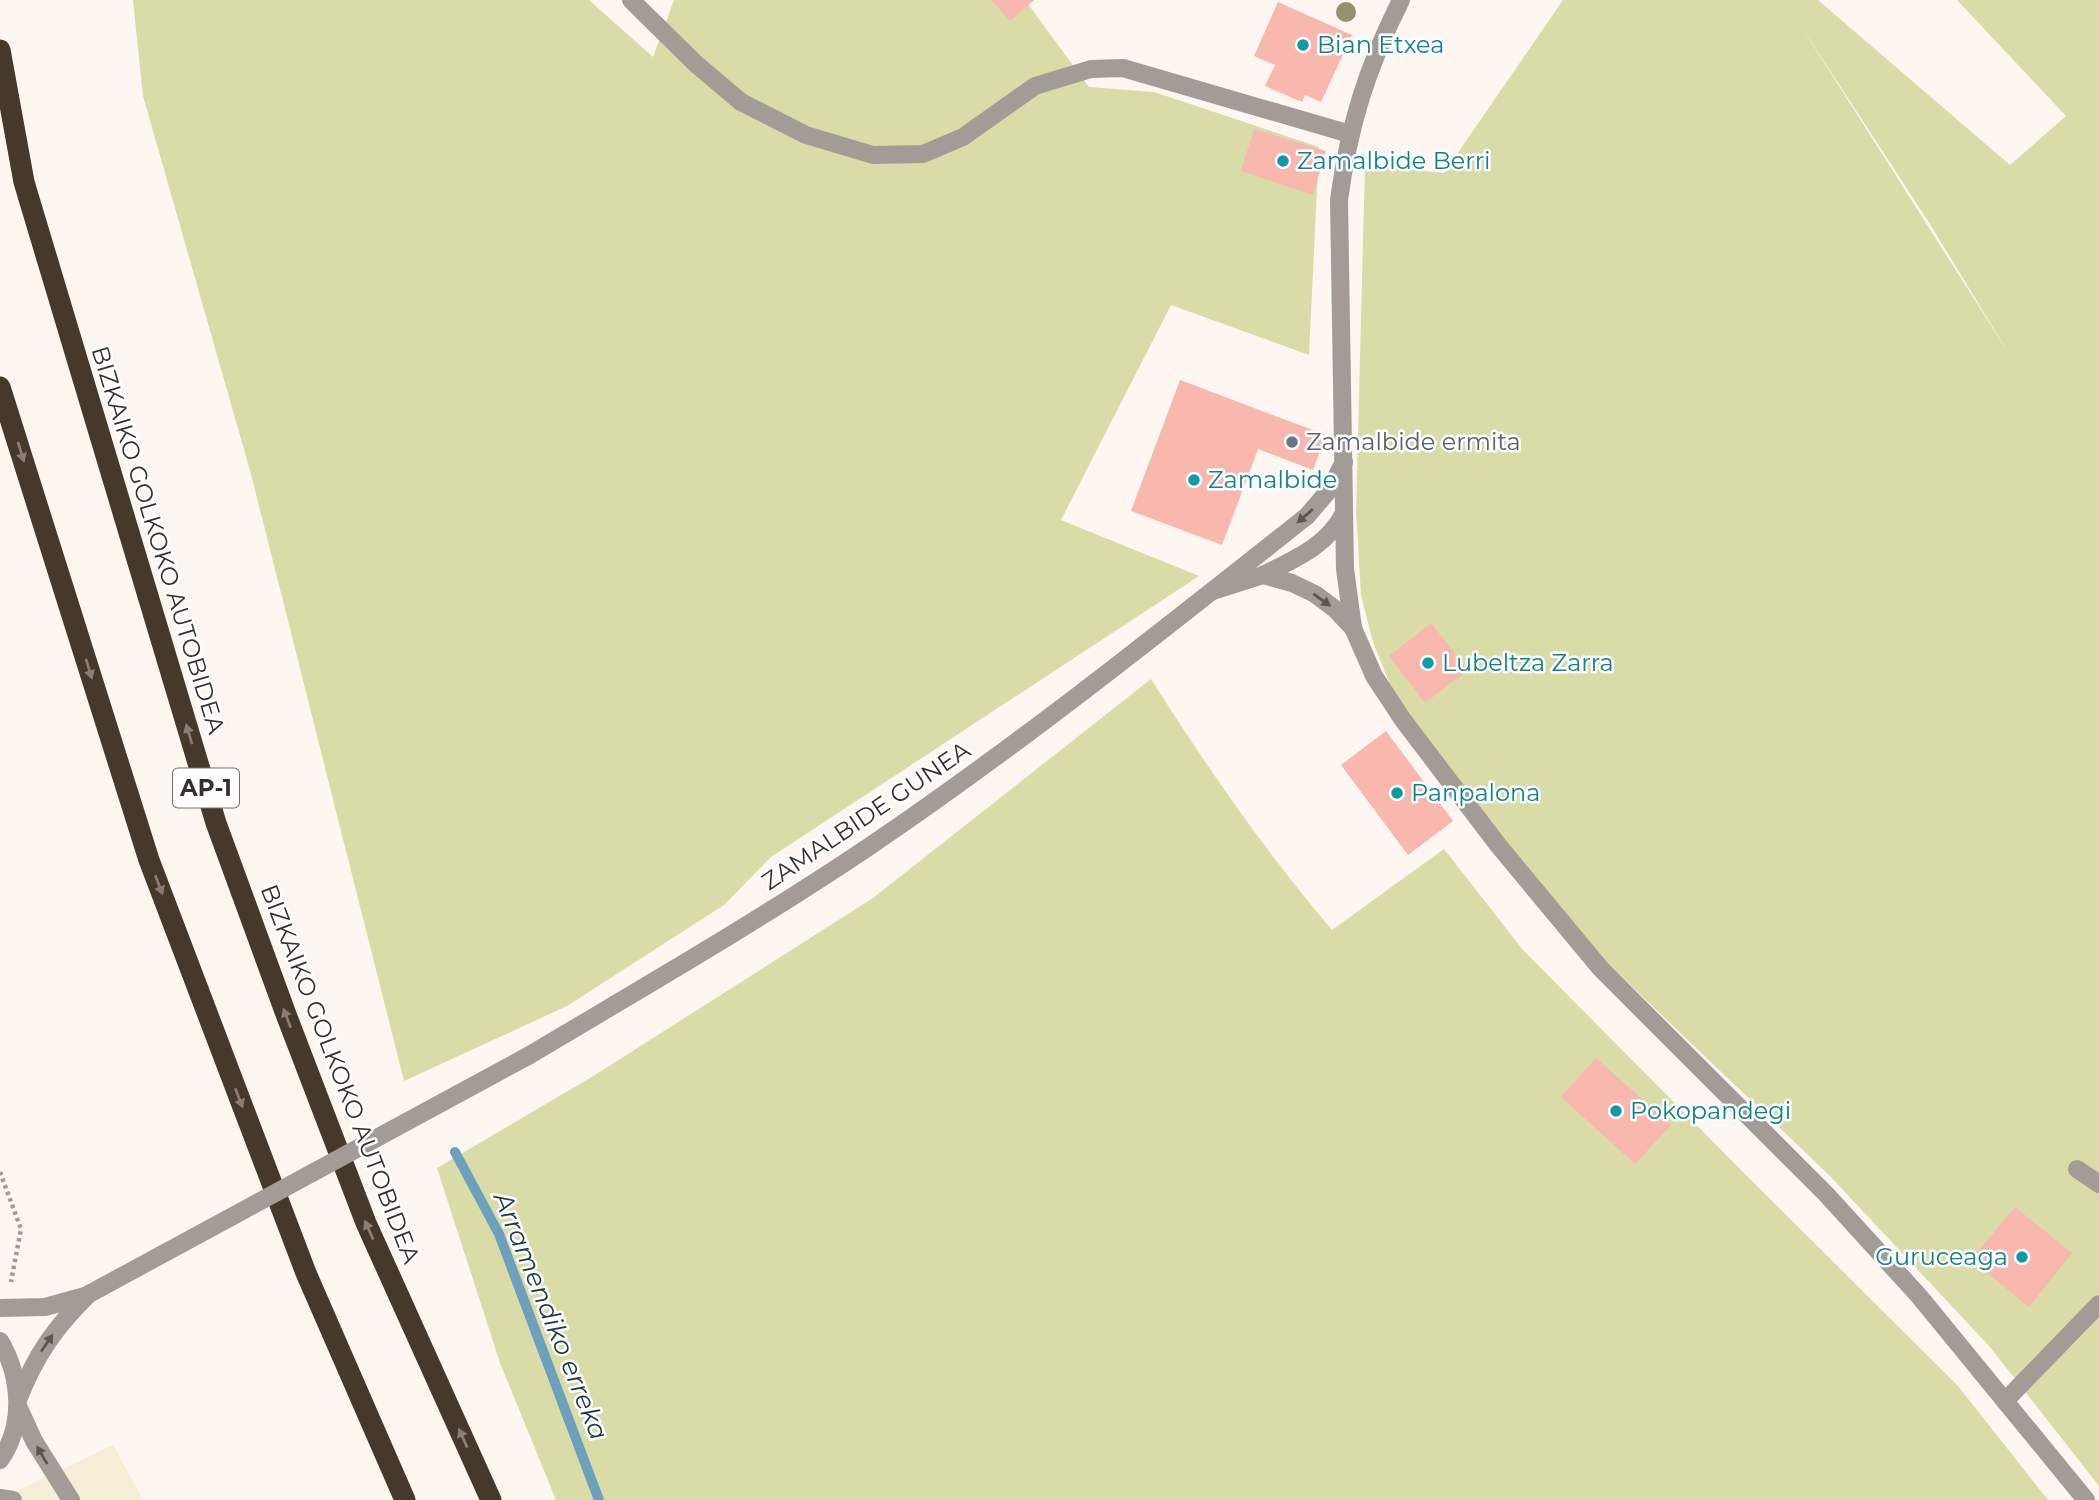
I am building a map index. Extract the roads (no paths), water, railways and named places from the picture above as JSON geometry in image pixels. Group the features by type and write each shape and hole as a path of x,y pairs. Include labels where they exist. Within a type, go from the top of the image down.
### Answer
{"highway":[{"name":"BIZKAIKO GOLKOKO AUTOBIDEA","path":"0,50 24,182 216,823 366,1223 491,1500"},
{"path":"0,387 149,860 306,1273 405,1500"}],"street":[{"path":"631,0 695,64 741,102 806,135 873,155 923,154 963,138 1035,86 1091,69 1124,68 1350,134"},
{"path":"1401,0 1357,105 1339,200 1345,569 1353,628 1374,676 1403,720 1498,845 1601,969 1826,1194 1919,1296 2086,1500"},
{"name":"ZAMALBIDE GUNEA","path":"89,1294 528,1056 764,915 867,848 1066,705 1213,591 1321,502 1338,476 1344,461"},
{"path":"1213,591 1263,575 1323,542 1336,528 1345,510"},
{"path":"1263,575 1292,583 1315,594 1335,609 1353,628"},
{"path":"2077,1169 2099,1184"},
{"path":"0,1308 45,1307 89,1294"},
{"path":"0,1460 14,1431 18,1403 30,1370 65,1317 89,1294"},
{"path":"2005,1401 2099,1304"},
{"path":"0,1341 15,1375 18,1403 34,1441 71,1500"},
{"path":"0,1498 12,1500"}],"waterway":[{"name":"Arramendiko erreka","path":"455,1152 499,1234 599,1500"}],"place":[{"name":"Bian Etxea","path":"1303,45"},
{"name":"Zamalbide Berri","path":"1283,161"},
{"name":"Zamalbide ermita","path":"1292,442"},
{"name":"Zamalbide","path":"1194,480"},
{"name":"Lubeltza Zarra","path":"1428,663"},
{"name":"Panpalona","path":"1397,793"},
{"name":"Pokopandegi","path":"1616,1111"},
{"name":"Guruceaga","path":"2022,1257"}]}
